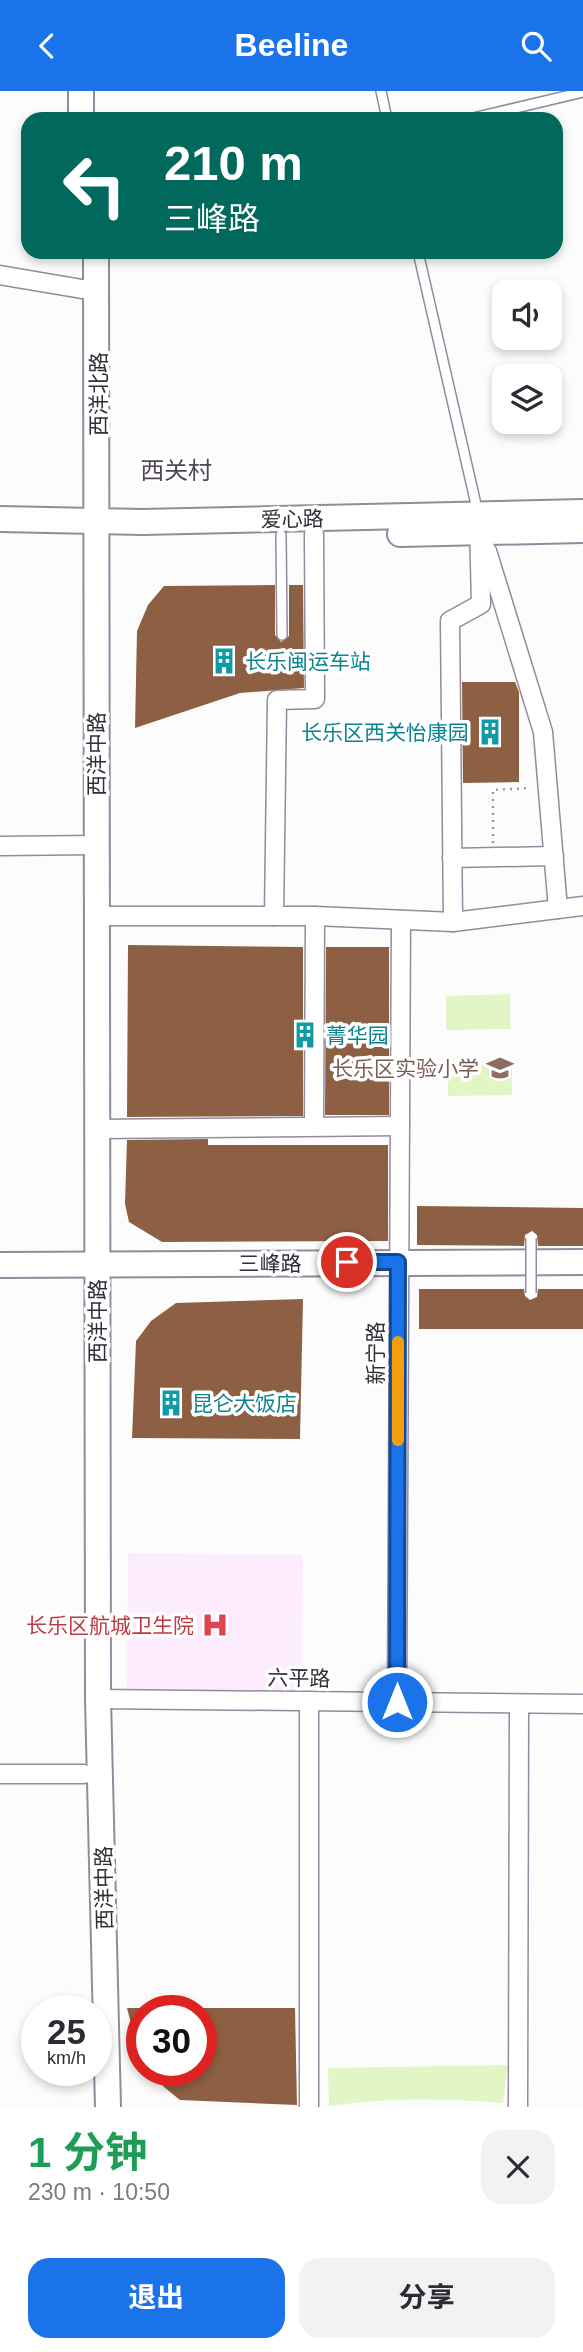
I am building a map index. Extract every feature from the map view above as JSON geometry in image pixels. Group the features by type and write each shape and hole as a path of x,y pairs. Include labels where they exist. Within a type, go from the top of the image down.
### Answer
{"main road":[{"path":"81,91 81,112"},
{"path":"94,91 94,112"},
{"name":"西洋北路","path":"82,259 90,528"},
{"name":"西洋北路","path":"90,528 96,259"},
{"name":"爱心路","path":"0,519 90,528 281,535 480,524 583,512"},
{"name":"爱心路","path":"0,534 90,528 480,524 583,530"},
{"name":"西洋中路","path":"90,528 90,1995"},
{"name":"西洋中路","path":"88,845 96,916 97,1129 89,1265 98,1699 92,1774 108,2107"},
{"name":"三峰路","path":"0,1265 583,1262"},
{"path":"92,2086 92,2107"}],"street":[{"path":"0,266 44,277 46,284"},
{"path":"0,275 82,289"},
{"path":"480,524 543,732 558,909"},
{"path":"453,922 450,621 481,604 480,524"},
{"path":"274,916 277,700 316,699 314,534"},
{"path":"0,846 88,845"},
{"path":"452,858 554,856"},
{"path":"96,916 316,916 453,922 583,907"},
{"path":"314,1126 316,916"},
{"name":"新宁路","path":"397,1702 401,920"},
{"path":"97,1129 400,1126"},
{"name":"六平路","path":"98,1699 583,1704"},
{"path":"309,1702 309,2107"},
{"path":"518,2107 519,1704"},
{"path":"0,1774 92,1774"}],"lane":[{"path":"381,91 386,112"},
{"path":"499,112 583,92"},
{"path":"420,259 480,524"},
{"path":"281,535 282,635"},
{"path":"531,1238 531,1293"}],"path":[{"path":"493,857 493,790 548,788"}],"shaded area":[{"name":"长乐区航城卫生院","path":"128,1553 303,1555 302,1696 127,1694"}],"green space":[{"path":"510,994 510,1029 446,1030 446,996"},
{"path":"512,1061 512,1095 448,1096 448,1062"},
{"path":"508,2065 503,2103 416,2100 329,2106 328,2068"}],"building":[{"name":"长乐闽运车站","path":"275,585 275,635 281,642 289,636 289,585 303,585 304,688 240,693 135,728 137,631 148,605 164,586"},
{"name":"长乐区西关怡康园","path":"462,682 515,682 519,692 519,782 463,783"},
{"path":"128,945 303,947 303,1116 127,1117"},
{"path":"326,947 389,947 389,1115 325,1115"},
{"path":"208,1139 208,1145 388,1145 388,1241 162,1242 129,1222 125,1204 127,1140"},
{"path":"417,1206 583,1208 583,1246 538,1246 537,1235 532,1231 525,1235 524,1246 417,1245"},
{"path":"419,1289 524,1289 525,1296 530,1300 537,1297 538,1289 583,1289 583,1329 419,1329"},
{"name":"昆仑大饭店","path":"303,1299 300,1439 132,1438 136,1341 151,1321 176,1303"},
{"path":"217,2008 295,2008 297,2105 180,2100 164,2087 217,2086"}],"slow traffic":[{"path":"398,1342 398,1440"}],"place":[{"name":"长乐闽运车站","path":"224,661"},
{"name":"长乐区西关怡康园","path":"490,732"},
{"name":"菁华园","path":"305,1035"},
{"name":"长乐区实验小学","path":"500,1068"},
{"name":"昆仑大饭店","path":"171,1403"},
{"name":"长乐区航城卫生院","path":"215,1625"}],"district":[{"name":"西关村","path":"176,470"}],"route":[{"path":"347,1262 398,1262 397,1702"}]}
